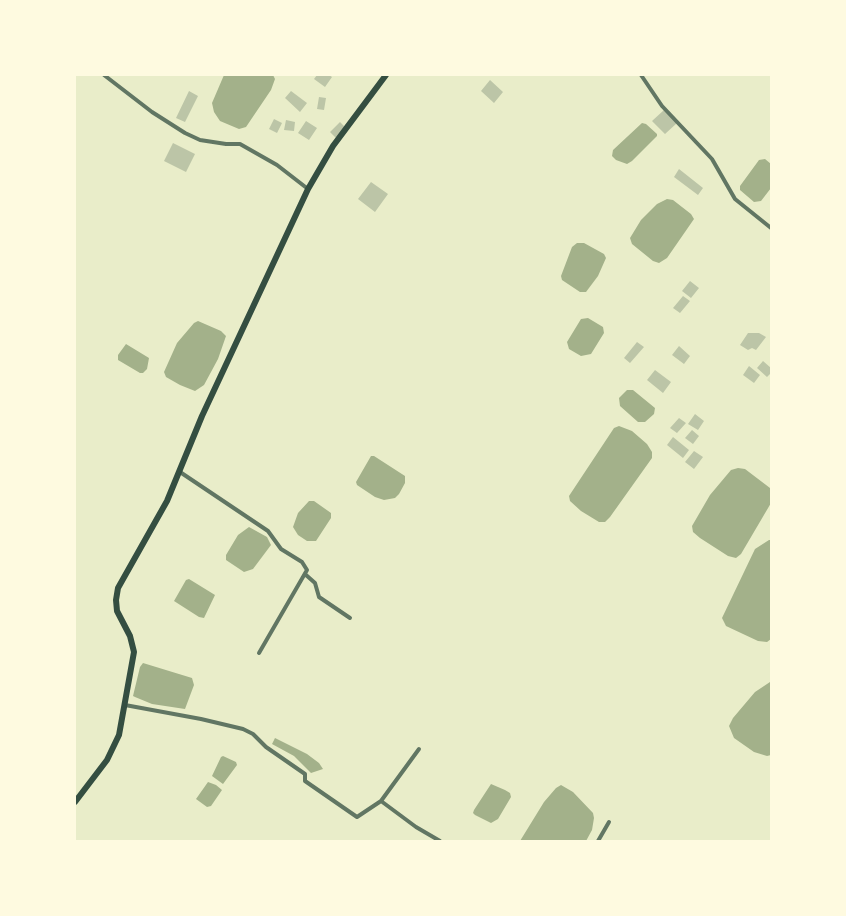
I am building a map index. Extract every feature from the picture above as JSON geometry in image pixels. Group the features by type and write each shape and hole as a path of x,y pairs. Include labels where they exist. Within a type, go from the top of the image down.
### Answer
{"main road":[{"path":"75,802 112,752 119,735 134,652 130,636 117,610 116,594 122,579 167,501 244,325 308,189 333,146 386,75"}],"street":[{"path":"104,75 152,112 185,133 200,140 240,144 277,165 308,189"},
{"path":"640,75 662,106 712,159 735,199 771,228"},
{"path":"179,471 268,531 281,549 302,562 307,570 259,653"},
{"path":"306,575 315,582 319,597 350,618"},
{"path":"125,705 243,729 253,734 266,747 305,774 305,781 357,817 381,801 419,748"},
{"path":"381,801 440,841"},
{"path":"598,841 609,822"}],"shaded area":[{"path":"224,75 273,75 275,79 271,90 246,127 239,129 220,121 214,112 212,103"},
{"path":"642,123 646,124 657,136 627,164 616,160 612,156 613,150"},
{"path":"765,159 771,164 771,188 761,201 754,202 740,190 740,186 759,160"},
{"path":"667,199 673,200 694,219 667,258 659,263 653,261 632,244 630,238 641,220 657,204"},
{"path":"577,243 584,243 604,254 606,258 598,276 586,292 580,292 562,280 561,276 572,247"},
{"path":"588,318 603,327 604,333 591,354 581,356 569,349 567,342 581,319"},
{"path":"198,321 221,331 226,336 218,359 204,385 195,391 166,377 164,372 177,343"},
{"path":"126,344 149,358 147,369 143,373 118,360 118,355"},
{"path":"627,390 633,390 655,408 654,414 645,422 638,422 620,406 619,398"},
{"path":"619,426 632,431 647,444 652,452 652,458 610,517 605,522 599,522 581,511 570,501 569,496 614,428"},
{"path":"371,456 405,476 405,483 395,498 384,500 375,497 357,485 356,482"},
{"path":"745,469 770,488 771,503 741,554 736,558 728,556 700,538 693,532 692,526 710,495 731,470"},
{"path":"309,501 314,501 331,513 331,518 316,541 307,541 298,535 293,527 298,513"},
{"path":"249,527 267,537 271,545 253,569 244,572 226,560 226,555 238,535"},
{"path":"771,540 771,639 767,642 758,641 726,626 722,618 755,549"},
{"path":"189,579 215,595 204,618 174,601 186,580"},
{"path":"143,663 192,678 194,685 185,709 152,704 133,696"},
{"path":"770,682 771,755 767,756 754,752 734,738 729,726 755,692"},
{"path":"275,738 307,754 323,769 311,773 294,756 272,744"},
{"path":"223,756 236,762 237,765 223,784 212,776"},
{"path":"208,782 222,790 211,806 207,807 196,799"},
{"path":"491,784 510,793 511,797 498,819 491,823 473,813"},
{"path":"561,785 573,792 593,813 592,830 586,841 520,841 544,802"}],"building":[{"path":"317,75 332,77 325,87 314,79"},
{"path":"490,80 503,92 494,103 481,91"},
{"path":"189,91 198,96 185,122 176,118"},
{"path":"291,91 307,103 300,112 285,98"},
{"path":"319,97 326,98 324,110 317,109"},
{"path":"664,110 677,123 665,134 652,121"},
{"path":"274,119 282,123 277,133 269,129"},
{"path":"286,120 295,122 294,131 284,130"},
{"path":"306,121 317,128 309,140 298,133"},
{"path":"340,122 346,128 336,138 330,132"},
{"path":"173,143 195,154 186,172 164,161"},
{"path":"679,169 703,188 698,195 674,177"},
{"path":"371,182 388,194 375,212 358,199"},
{"path":"690,281 699,288 691,298 682,291"},
{"path":"683,296 690,301 680,313 673,308"},
{"path":"748,333 759,333 766,337 756,350 752,348 748,350 740,345"},
{"path":"637,342 644,347 630,363 624,358"},
{"path":"679,346 690,356 684,364 672,355"},
{"path":"763,361 771,368 771,373 767,377 757,368"},
{"path":"749,366 760,375 754,383 743,375"},
{"path":"655,370 671,382 663,393 647,380"},
{"path":"695,414 704,421 698,430 688,424"},
{"path":"679,418 686,423 677,433 670,428"},
{"path":"692,430 699,436 693,444 685,438"},
{"path":"673,437 689,450 683,458 667,445"},
{"path":"694,451 703,457 694,469 685,462"}]}
